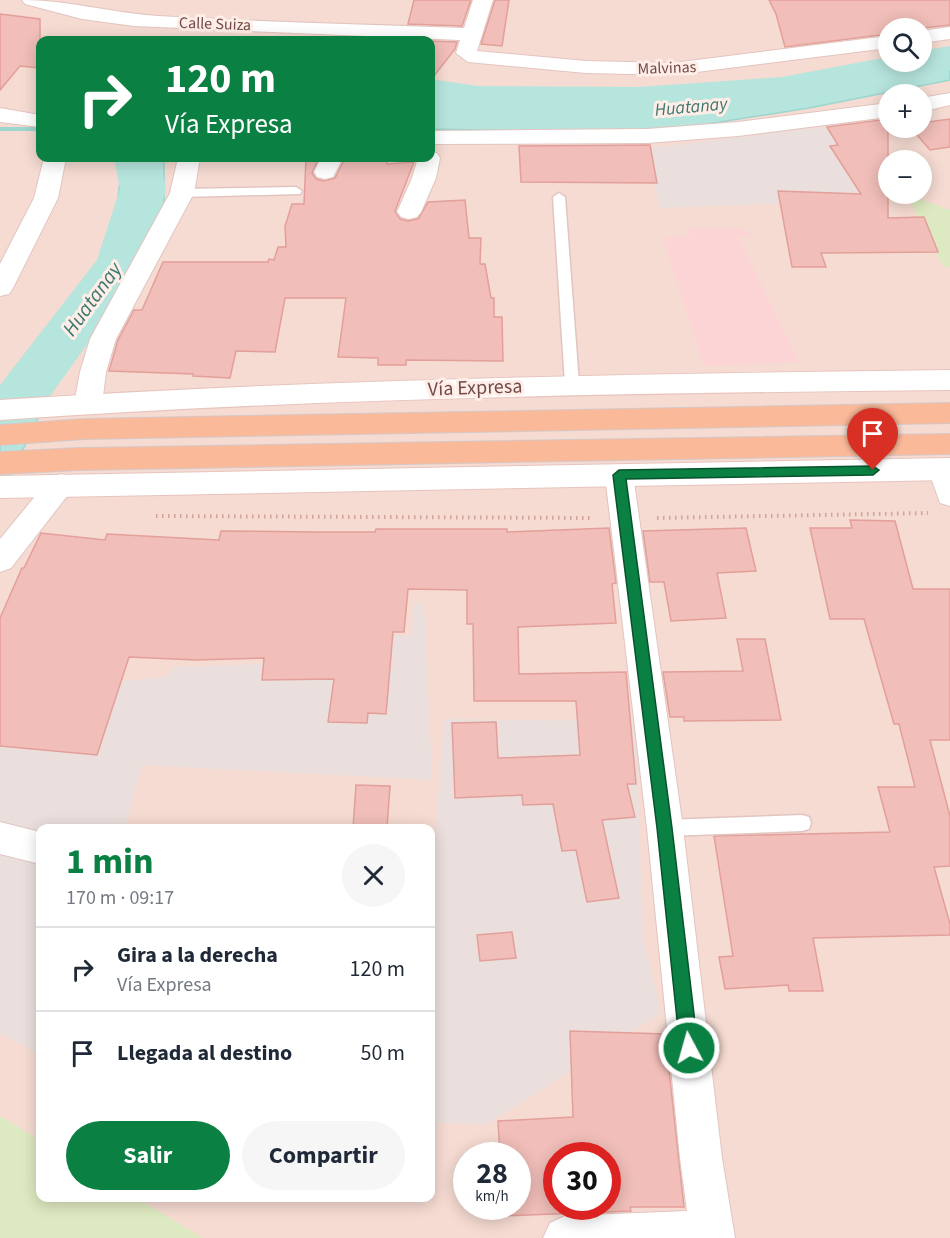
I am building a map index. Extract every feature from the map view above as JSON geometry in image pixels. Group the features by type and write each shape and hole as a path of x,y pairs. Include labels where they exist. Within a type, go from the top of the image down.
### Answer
{"main road":[{"name":"Vía Expresa","path":"0,435 84,413 572,384 950,380"},
{"name":"Vía Expresa","path":"0,410 84,413 950,412"},
{"path":"0,463 79,459 946,478"},
{"path":"0,487 59,484 619,475 946,478"}],"street":[{"name":"Calle Suiza","path":"32,0 58,9 90,15 159,22 472,34"},
{"path":"472,34 483,0"},
{"path":"144,36 159,22"},
{"path":"932,35 950,33"},
{"name":"Malvinas","path":"472,34 466,53 475,58 639,70 715,66 878,43"},
{"path":"932,103 950,99"},
{"path":"435,146 648,136 738,129 878,111"},
{"path":"0,115 36,120"},
{"path":"0,288 46,198 54,162"},
{"path":"84,413 93,372 104,339 182,193 188,162"},
{"path":"409,212 424,178 428,162"},
{"path":"565,1238 712,1235 700,1147 665,828 619,475"},
{"path":"0,560 59,484"},
{"path":"0,838 36,847"}],"lane":[{"path":"182,193 296,190"},
{"path":"559,197 572,384"},
{"path":"665,828 802,823"}],"path":[{"path":"155,516 625,518 946,478"}],"shaded area":[{"path":"0,0 950,0 950,1238 0,1238"},
{"path":"847,124 878,186 878,204 887,204 898,226 838,201 660,208 645,149"},
{"path":"690,228 744,229 753,237 738,236 799,362 704,366 663,238 690,236"},
{"path":"424,603 432,780 142,765 126,824 36,824 36,1053 0,1033 0,684 76,685 168,677 174,667 295,663 365,635 412,636 414,604"},
{"path":"444,719 636,721 643,937 661,1013 486,1125 435,1122 435,839"}],"green space":[{"path":"932,203 950,210 950,267 944,268 911,204"},
{"path":"0,1116 36,1138 36,1202 143,1202 203,1238 0,1238"}],"water":[{"path":"950,58 950,80 930,84 878,84 878,94 809,108 650,133 435,129 435,93 478,99 639,100 782,90 878,72 932,72 932,61"},
{"path":"120,162 164,162 164,214 49,396 0,497 0,436 112,248 121,172"}],"building":[{"path":"414,0 471,0 462,26 408,24"},
{"path":"495,0 509,0 502,46 481,44"},
{"path":"769,0 950,0 950,25 932,27 932,18 878,18 878,35 785,47 776,14"},
{"path":"0,14 40,19 40,36 36,36 36,68 20,66 0,90"},
{"path":"435,41 457,42 455,49 435,75"},
{"path":"950,119 950,147 930,150 920,138 932,138 932,121"},
{"path":"878,120 878,138 888,138 888,150 878,150 878,204 888,204 888,218 924,217 938,252 821,253 826,267 792,267 778,191 861,194 830,146 838,145 827,127"},
{"path":"650,145 657,183 521,182 519,146"},
{"path":"306,162 317,162 312,173 316,179 324,181 335,178 343,162 387,162 387,164 414,162 395,211 400,219 408,221 418,219 428,202 465,200 469,238 481,238 480,264 485,264 491,298 494,298 494,317 502,317 503,361 406,360 406,365 378,365 378,358 338,357 346,298 285,298 275,352 236,351 230,378 193,376 193,374 109,371 118,340 134,310 142,310 163,262 268,262 269,259 274,260 278,247 286,247 285,226 292,204 304,204"},
{"path":"850,520 895,521 913,589 950,589 950,740 930,740 950,816 950,866 934,867 950,924 950,935 813,938 823,991 789,991 788,985 725,989 719,957 733,956 714,836 890,832 878,787 915,787 899,724 894,724 864,619 830,619 810,528 852,528"},
{"path":"609,528 616,583 612,584 616,623 518,627 519,674 626,672 636,784 627,784 635,817 602,820 619,898 587,902 576,850 562,851 553,804 523,805 522,795 455,798 452,723 496,722 498,758 580,755 576,701 474,701 473,624 467,624 467,590 408,589 404,632 393,632 386,714 368,713 367,723 328,722 334,679 262,680 264,658 196,660 129,657 97,755 0,746 0,618 22,568 41,533 105,540 107,534 219,540 221,531 375,532 376,529 507,529 507,532"},
{"path":"746,528 756,571 717,573 726,618 671,621 664,582 650,582 643,531"},
{"path":"737,639 765,639 781,720 684,721 684,717 670,717 663,672 743,671"},
{"path":"356,785 390,786 387,824 353,824"},
{"path":"512,932 516,958 480,961 477,935"},
{"path":"570,1031 665,1034 684,1207 630,1207 631,1211 621,1211 621,1142 543,1142 543,1214 531,1215 531,1142 499,1142 498,1121 573,1117"}],"waterway":[{"path":"435,93 478,99 639,100 782,90 950,58"},
{"path":"0,129 36,129"},
{"name":"Huatanay","path":"0,424 121,262 143,189 137,162"}],"route":[{"path":"689,1048 665,828 619,475 873,470"}]}
